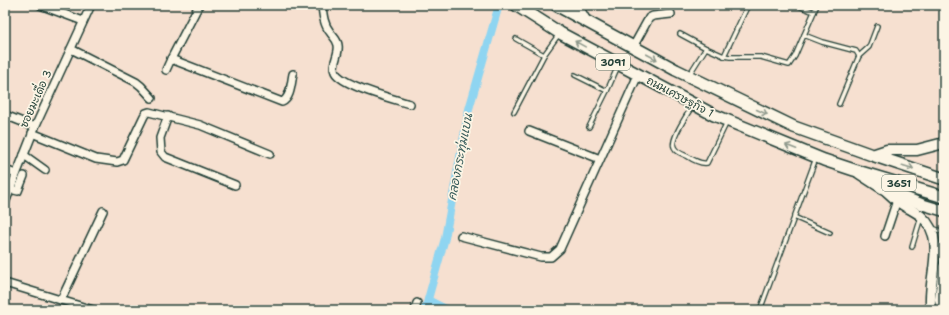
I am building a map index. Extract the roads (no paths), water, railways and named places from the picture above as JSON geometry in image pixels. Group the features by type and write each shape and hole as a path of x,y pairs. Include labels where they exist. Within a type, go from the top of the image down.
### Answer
{"main road":[{"name":"ถนนเศรษฐกิจ 1","path":"516,5 560,33 693,104 728,121 817,157 854,170"},
{"name":"ถนนเศรษฐกิจ 1","path":"556,5 689,76 794,127 872,156"},
{"path":"872,156 887,150 917,150 944,143"},
{"name":"3651","path":"872,156 944,179"},
{"name":"3651","path":"854,170 944,197"},
{"name":"3091","path":"854,170 882,188 944,211"},
{"path":"942,310 940,299 944,267"}],"street":[{"path":"40,5 83,21"},
{"name":"ซอยมะเดื่อ 3","path":"5,203 34,130 91,5"},
{"path":"166,70 198,5"},
{"path":"321,5 325,22 330,33 338,44 334,67 334,71 337,75 342,80 380,95 410,104"},
{"path":"577,5 587,22"},
{"path":"633,46 649,18 653,16 671,14"},
{"path":"71,49 136,82 152,98"},
{"path":"171,59 282,102 288,96 293,74"},
{"path":"461,236 541,257 551,257 560,249 638,75"},
{"path":"5,115 96,159 117,162 124,160 146,113 149,112 200,125 270,154"},
{"path":"168,116 160,138 161,152 165,157 235,185"},
{"path":"529,132 600,159"},
{"path":"24,155 45,170"},
{"path":"5,170 16,174"},
{"path":"10,189 18,191 24,176"},
{"path":"882,188 921,216 940,246 929,299 931,310"},
{"path":"885,236 897,200"},
{"path":"61,300 103,211"},
{"path":"5,283 93,310"}],"lane":[{"path":"724,56 748,5"},
{"path":"796,5 814,12"},
{"path":"680,34 724,56 761,57 789,65 795,56 817,5"},
{"path":"839,104 860,56 869,47 877,26"},
{"path":"514,112 544,55 560,33"},
{"path":"804,35 822,42 856,51 860,56"},
{"path":"516,39 544,55"},
{"path":"689,76 706,48"},
{"path":"588,127 619,65"},
{"path":"575,75 607,91"},
{"path":"693,104 675,137 673,144 674,149 678,152 698,162 707,163 728,121"},
{"path":"760,310 817,157"},
{"path":"912,247 921,216"},
{"path":"794,217 830,233"},
{"path":"930,228 944,232"}],"waterway":[{"name":"คลองกระทุ่มแบน","path":"425,310 445,238 469,109 499,5"},
{"path":"428,300 448,310"}]}
